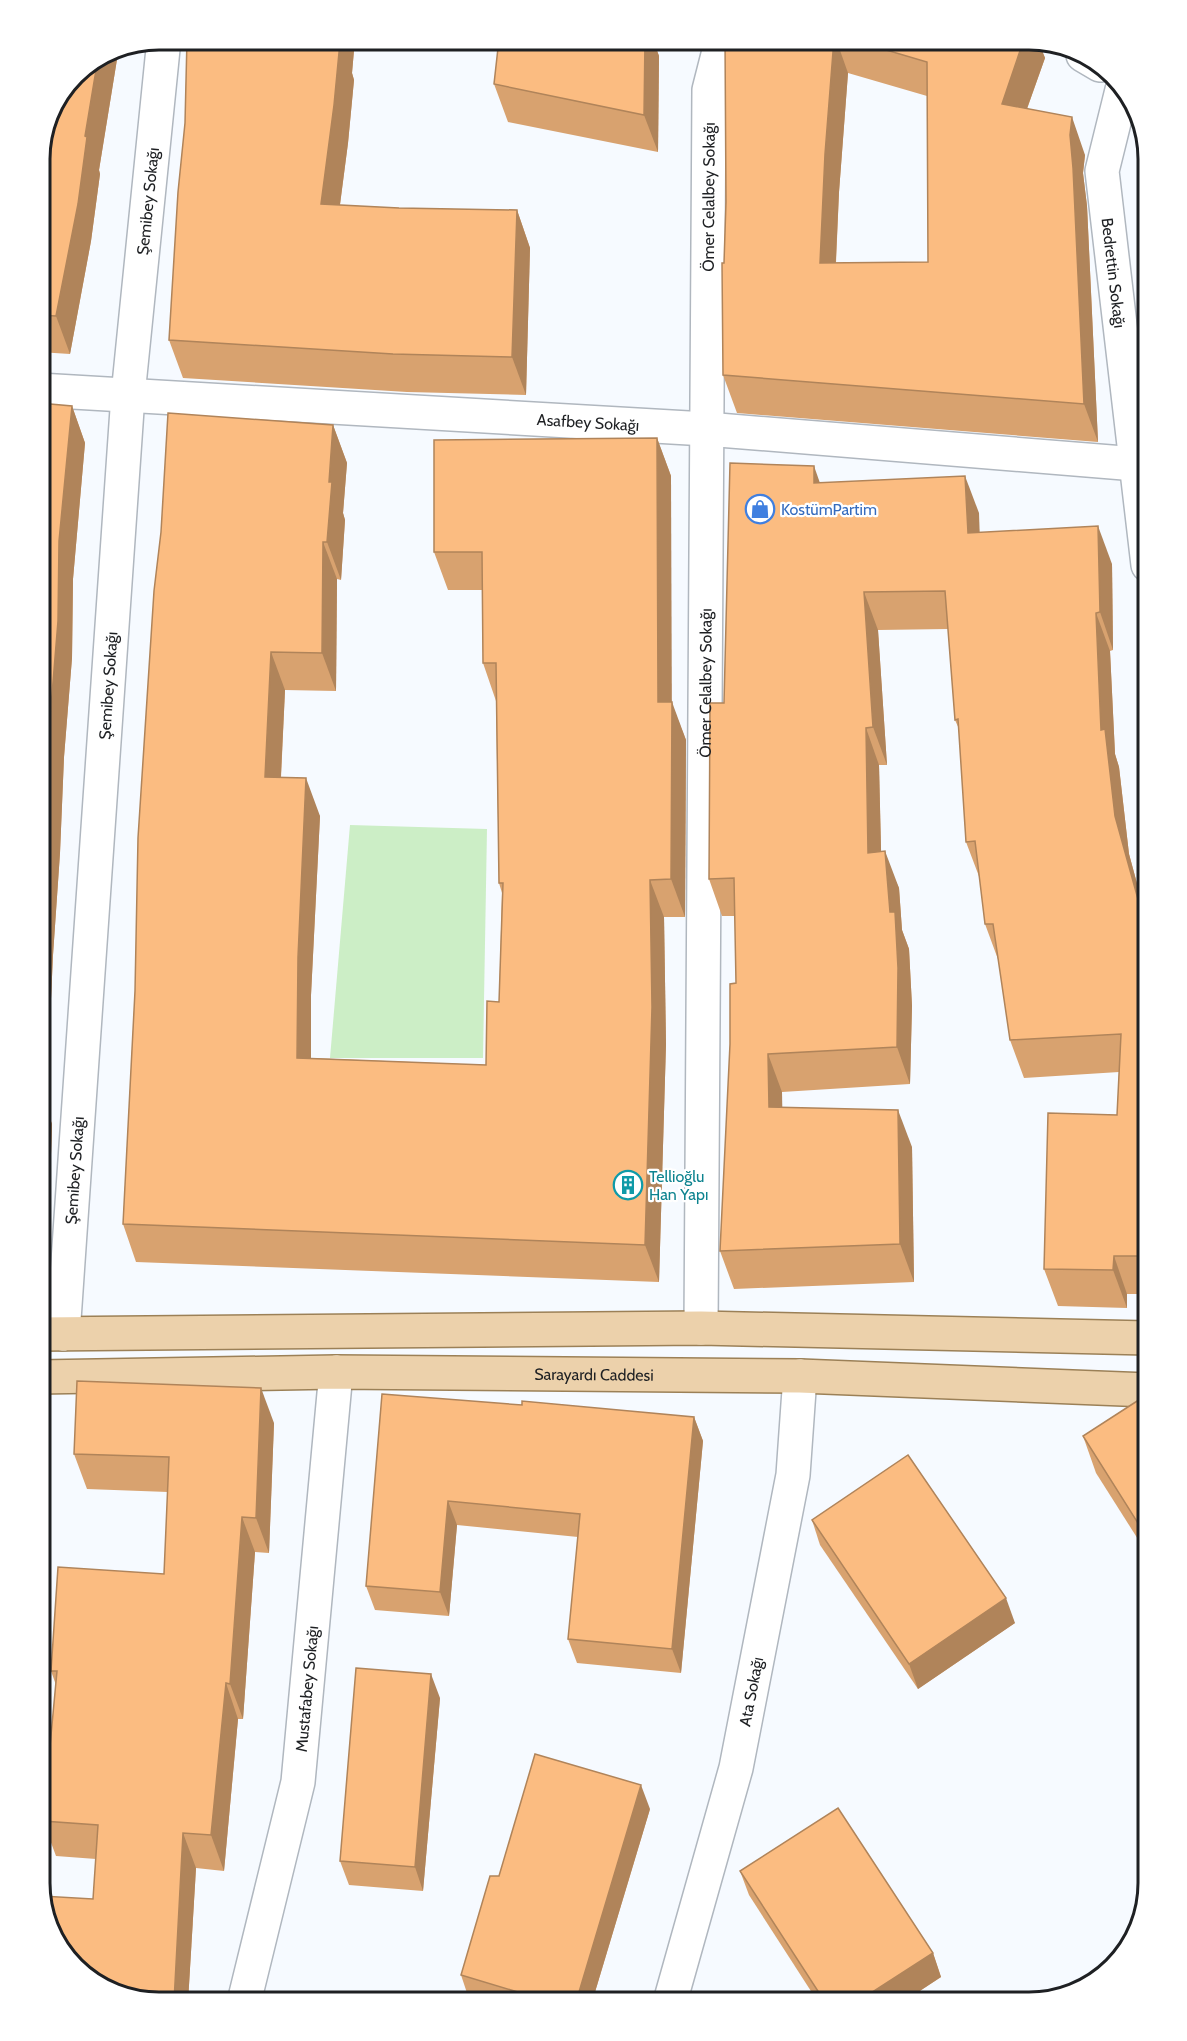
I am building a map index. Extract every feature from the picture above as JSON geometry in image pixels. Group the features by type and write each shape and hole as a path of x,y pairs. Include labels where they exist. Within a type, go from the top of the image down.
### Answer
{"main road":[{"path":"51,1334 701,1328 1138,1338"},
{"name":"Sarayardı Caddesi","path":"50,1377 336,1372 800,1376 1138,1390"}],"street":[{"name":"Şemibey Sokağı","path":"51,1334 128,395 163,50"},
{"name":"Ömer Celalbey Sokağı","path":"701,1328 709,90 719,50"},
{"name":"Bedrettin Sokağı","path":"1120,99 1102,171 1138,481"},
{"name":"Asafbey Sokağı","path":"50,391 706,429 1136,464"},
{"name":"Mustafabey Sokağı","path":"247,1991 298,1782 336,1372"},
{"name":"Ata Sokağı","path":"673,1992 736,1768 793,1475 800,1376"}],"green space":[{"path":"350,825 487,829 483,1058 330,1058"}],"building":[{"path":"187,50 339,50 321,204 517,210 512,357 393,354 169,340 178,192 185,123"},
{"path":"498,50 645,50 644,115 494,84"},
{"path":"725,50 833,50 820,263 928,262 927,62 886,50 1020,50 1002,104 1072,117 1070,135 1084,404 723,375 722,263 724,263"},
{"path":"96,69 85,136 87,137 78,204 56,316 50,316 50,144 58,117 68,98 76,87"},
{"path":"50,404 72,406 59,541 58,621 50,719"},
{"path":"168,413 333,425 329,482 332,482 327,542 323,542 322,653 271,652 265,777 306,778 298,957 297,1058 486,1065 487,1001 499,1002 503,883 499,883 496,663 483,663 482,552 434,552 434,440 657,438 658,702 672,702 671,879 650,880 652,1007 645,1245 123,1224 135,991 138,838"},
{"path":"730,463 814,466 814,483 965,476 968,533 1098,526 1100,612 1096,613 1101,730 1105,729 1115,816 1138,899 1138,1256 1114,1256 1113,1270 1044,1269 1048,1113 1117,1115 1121,1034 1010,1040 993,924 985,924 975,841 966,842 958,719 955,720 945,591 864,592 873,727 866,728 868,853 885,851 890,912 895,912 898,968 897,1047 768,1054 769,1107 898,1110 900,1244 720,1251 730,1044 730,984 736,983 734,878 709,879 710,703 724,703"},
{"path":"77,1381 261,1388 256,1518 242,1517 230,1684 226,1683 211,1835 183,1833 175,1991 151,1991 123,1986 98,1973 76,1954 68,1943 55,1918 52,1904 51,1897 93,1899 98,1825 50,1822 50,1746 57,1671 51,1671 58,1567 164,1574 169,1457 74,1454"},
{"path":"382,1394 522,1405 522,1401 694,1417 672,1649 568,1639 580,1514 448,1501 440,1592 366,1586"},
{"path":"1138,1400 1138,1523 1083,1436"},
{"path":"908,1455 1006,1598 909,1664 812,1520"},
{"path":"356,1668 431,1674 415,1867 340,1861"},
{"path":"535,1754 641,1785 579,1991 516,1991 461,1975 490,1876 499,1876"},
{"path":"838,1808 933,1953 873,1992 818,1992 740,1871"}],"place":[{"name":"KostümPartim","path":"760,509"},
{"name":"Tellioğlu Han Yapı","path":"628,1185"}]}
